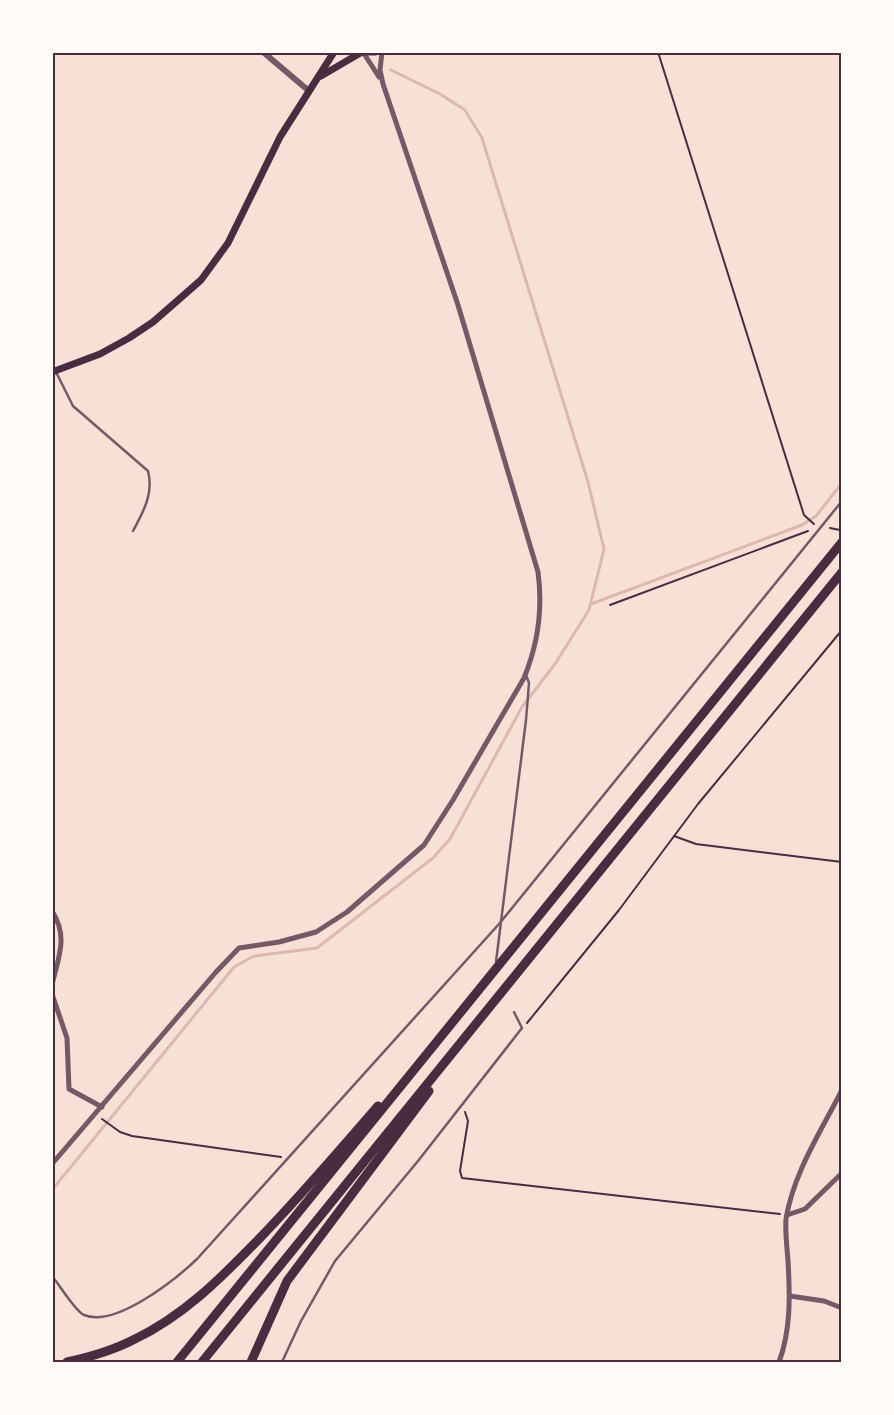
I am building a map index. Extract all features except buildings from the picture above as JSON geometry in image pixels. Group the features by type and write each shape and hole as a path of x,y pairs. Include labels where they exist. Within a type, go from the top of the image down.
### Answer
{"highway":[{"path":"177,1362 842,542"},
{"path":"202,1362 842,572"},
{"path":"67,1362 88,1357 135,1340 182,1311 223,1276 289,1208 492,973"},
{"path":"251,1362 287,1281 508,984"}],"main road":[{"path":"54,371 100,354 129,338 154,322 201,280 228,243 280,137 334,52"},
{"path":"320,76 363,52 375,52"}],"street":[{"path":"263,52 309,91"},
{"path":"363,52 383,84"},
{"path":"52,1164 239,948 279,942 316,932 347,912 424,845 453,800 526,674 533,657 538,636 540,606 538,572 458,305 383,84 380,70 382,52"},
{"path":"52,911 60,926 63,943 52,985"},
{"path":"52,994 67,1038 69,1089 102,1106"},
{"path":"779,1362 786,1340 790,1296 787,1215 794,1188 842,1090"},
{"path":"787,1215 805,1208 842,1173"},
{"path":"790,1296 824,1301 842,1308"}],"lane":[{"path":"54,371 73,406 148,471 150,484 147,503 133,531"},
{"path":"52,1276 81,1314 92,1317 105,1316 135,1303 178,1278 500,924 842,501"},
{"path":"496,962 526,720 529,683 526,674"},
{"path":"282,1362 300,1321 335,1261 522,1028 514,1012"}],"path":[{"path":"658,52 804,515 821,527 840,530"},
{"path":"610,605 821,527"},
{"path":"522,1028 619,910 674,836 842,630"},
{"path":"674,836 696,844 842,862"},
{"path":"462,1104 468,1121 460,1171 462,1178 787,1215"},
{"path":"101,1118 114,1128 132,1136 250,1151 288,1159"}],"waterway":[{"path":"52,1190 234,967 254,956 317,948 433,858 450,839 522,707 555,664 589,610 604,549 588,482 482,138 465,110 440,94 391,70"},
{"path":"591,604 802,525 816,516 842,483"}]}
